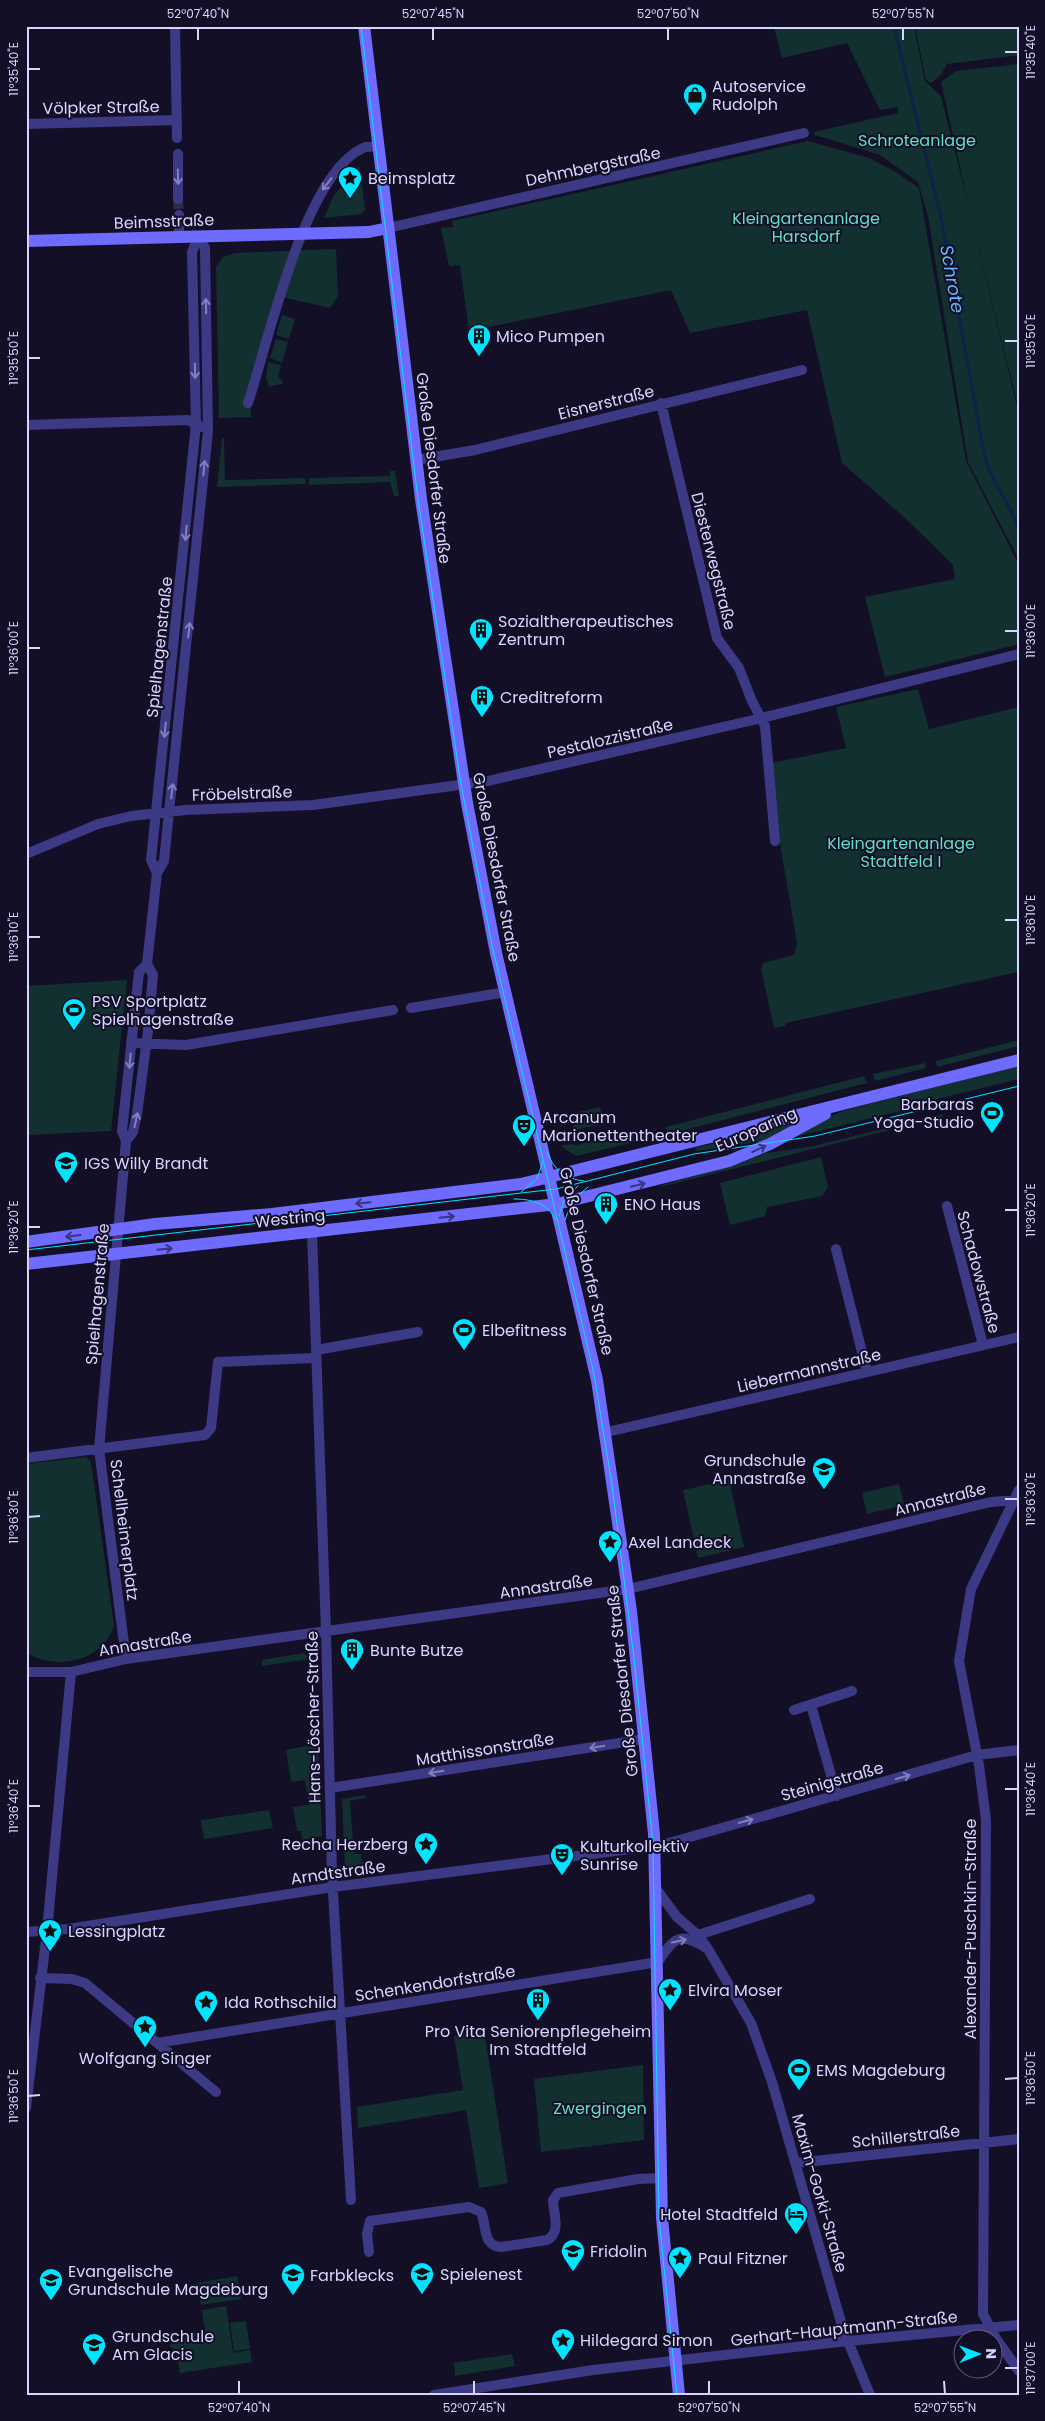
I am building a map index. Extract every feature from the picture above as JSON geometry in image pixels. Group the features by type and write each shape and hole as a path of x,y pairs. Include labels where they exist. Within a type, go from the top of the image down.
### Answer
{"main road":[{"name":"Große Diesdorfer Straße","path":"364,26 434,598 464,785 484,899 597,1380 607,1432 628,1589 655,1846 663,2236 679,2395"},
{"path":"302,232 368,232 388,228"},
{"name":"Beimsstraße","path":"26,241 198,237 302,232"},
{"name":"Europaring","path":"551,1178 1019,1060"},
{"name":"Europaring","path":"557,1204 734,1160 848,1104"},
{"name":"Westring","path":"26,1242 119,1229 521,1184 551,1178"},
{"name":"Westring","path":"26,1264 557,1204"}],"street":[{"path":"175,26 177,138"},
{"name":"Völpker Straße","path":"26,124 177,120"},
{"name":"Dehmbergstraße","path":"388,228 804,133"},
{"path":"248,403 296,249 316,200 346,160 363,148 378,146"},
{"path":"178,154 178,199"},
{"path":"178,214 179,237"},
{"name":"Spielhagenstraße","path":"157,873 151,860 196,424 192,252 198,237"},
{"name":"Spielhagenstraße","path":"99,1449 126,1141 122,1131 131,1043 139,972 146,964 157,873 164,861 208,432 205,248 198,237"},
{"name":"Eisnerstraße","path":"416,460 475,450 802,370"},
{"name":"Diesterwegstraße","path":"661,403 717,638 739,668 752,701 762,718"},
{"path":"26,425 188,420 208,432"},
{"name":"Pestalozzistraße","path":"464,785 762,718 1019,654"},
{"path":"762,718 766,729 775,840"},
{"name":"Fröbelstraße","path":"26,854 106,822 156,813 313,805 464,785"},
{"name":"Spielhagenstraße","path":"126,1141 133,1132 137,1114 153,975 146,964"},
{"path":"411,1008 506,992"},
{"path":"131,1043 186,1045 393,1010"},
{"name":"Schadowstraße","path":"947,1206 983,1345"},
{"name":"Hans-Löscher-Straße","path":"312,1232 333,1887 351,2200"},
{"path":"836,1249 867,1372"},
{"path":"99,1449 207,1434 211,1428 216,1366 219,1362 316,1354 418,1332"},
{"name":"Liebermannstraße","path":"607,1432 1019,1337"},
{"name":"Schellheimerplatz","path":"26,1458 99,1449 126,1659"},
{"name":"Annastraße","path":"26,1672 71,1672 126,1659 628,1589 1017,1496"},
{"name":"Alexander-Puschkin-Straße","path":"990,2328 983,2314 986,1820 977,1755 960,1665 960,1652 971,1590 1017,1496"},
{"path":"26,2108 47,1931 71,1672"},
{"path":"794,1710 852,1691"},
{"path":"811,1705 837,1796"},
{"name":"Matthissonstraße","path":"330,1788 645,1740"},
{"name":"Steinigstraße","path":"655,1846 977,1755 1019,1750"},
{"name":"Arndtstraße","path":"26,1932 76,1928 333,1887 655,1846"},
{"name":"Maxim-Gorki-Straße","path":"657,1890 677,1917 698,1935 708,1949 751,2023 766,2060 848,2341 870,2395"},
{"path":"698,1935 810,1899"},
{"path":"658,1962 669,1943 677,1940 696,1942 708,1949"},
{"name":"Schenkendorfstraße","path":"157,2042 658,1962"},
{"path":"40,1978 72,1979 82,1982 216,2092"},
{"name":"Schillerstraße","path":"796,2163 1019,2139"},
{"path":"369,2252 366,2234 370,2221 469,2207 477,2208 482,2214 488,2239 494,2246 501,2247 547,2240 556,2230 553,2200 558,2193 638,2179 661,2178"},
{"name":"Gerhart-Hauptmann-Straße","path":"998,2328 1019,2325"},
{"name":"Gerhart-Hauptmann-Straße","path":"434,2395 594,2370 848,2341 952,2332"},
{"name":"Alexander-Puschkin-Straße","path":"1002,2346 1019,2371"}],"green space":[{"name":"Schroteanlage","path":"914,26 925,81 941,96 969,207 941,82 956,71 1019,64 1019,410 973,225 1019,414 1019,560 968,462 928,216 918,182 880,155 815,135 814,132 898,113 898,107 880,110 847,43 782,58 774,27"},
{"path":"915,26 1019,26 1019,55 947,64 941,75 931,83 926,80"},
{"name":"Kleingartenanlage Harsdorf","path":"808,141 869,158 894,171 919,188 966,461 1019,565 1019,641 1016,645 885,677 865,597 955,579 953,565 904,517 842,463 807,310 690,333 671,290 469,331 460,265 449,266 441,228 453,227 452,221"},
{"path":"360,166 365,210 361,214 324,218 334,195"},
{"path":"336,249 338,296 330,308 278,296 250,391 251,417 219,418 216,267 223,257 235,253"},
{"path":"282,315 295,319 289,339 276,335"},
{"path":"276,339 288,342 282,363 270,358"},
{"path":"268,362 281,365 278,376 284,383 269,387 266,377"},
{"path":"222,438 224,438 225,480 303,478 306,484 217,487"},
{"path":"390,471 395,471 399,496 394,496 390,482 309,485 309,478 390,476"},
{"name":"Kleingartenanlage Stadtfeld I","path":"918,689 929,729 1019,707 1018,972 786,1023 785,1026 774,1028 761,969 763,963 794,955 797,943 779,838 772,763 846,748 836,707"},
{"name":"PSV Sportplatz Spielhagenstraße","path":"127,980 111,1131 26,1135 26,986"},
{"path":"1019,1040 1019,1046 937,1067 936,1061"},
{"path":"925,1063 926,1068 875,1081 873,1074"},
{"path":"1019,1066 1019,1079 937,1099 937,1102 794,1137 826,1118 843,1111"},
{"path":"864,1076 867,1083 668,1134 666,1127"},
{"path":"600,1107 604,1124 574,1130 570,1114"},
{"path":"942,1114 943,1117 660,1187 739,1164 765,1153 809,1147"},
{"path":"795,1123 765,1141 696,1151 695,1148"},
{"path":"647,1129 648,1139 576,1156 561,1146 576,1145"},
{"path":"821,1157 828,1187 822,1196 767,1207 765,1216 730,1225 720,1183"},
{"path":"86,1457 91,1462 114,1625 109,1637 89,1655 77,1660 51,1661 38,1658 26,1652 26,1464"},
{"path":"729,1480 744,1547 698,1558 683,1490"},
{"path":"899,1484 904,1505 867,1514 862,1493"},
{"path":"304,1653 310,1659 262,1666 262,1660"},
{"path":"306,1746 318,1748 322,1836 302,1840 301,1831 297,1831 293,1807 309,1805 305,1780 291,1782 286,1750"},
{"path":"365,1795 365,1798 350,1801 354,1854 361,1854 362,1862 371,1861 372,1871 349,1873 345,1870 342,1799"},
{"path":"269,1810 273,1828 204,1839 201,1820"},
{"path":"484,2030 508,2183 479,2188 466,2110 358,2128 357,2107 463,2090 454,2036"},
{"name":"Zwergingen","path":"643,2065 644,2140 541,2152 534,2079"},
{"path":"237,2276 241,2299 201,2305 197,2283"},
{"path":"226,2306 233,2353 250,2350 252,2362 180,2373 177,2352 169,2346 178,2335 205,2331 202,2310"},
{"path":"246,2321 250,2349 234,2351 230,2323"},
{"path":"512,2354 515,2366 455,2376 454,2363"}],"waterway":[{"name":"Schrote","path":"894,26 941,218 984,453 990,472 1019,527"}],"tunnel":[{"path":"178,199 179,215"}],"tram line":[{"path":"361,26 418,499 461,784 492,945 594,1374 612,1485 634,1658 653,1844 659,2218 677,2395"},
{"path":"26,1250 556,1189 694,1154 815,1136 1019,1086"},
{"path":"547,1152 556,1168 561,1172 571,1178 584,1181"},
{"path":"521,1192 537,1179 543,1161"},
{"path":"559,1216 564,1200 578,1186"},
{"path":"565,1220 572,1201 588,1187"},
{"path":"514,1199 538,1203 544,1206 556,1220"}],"place":[{"name":"Autoservice Rudolph","path":"695,116"},
{"name":"Beimsplatz","path":"350,199"},
{"name":"Mico Pumpen","path":"479,357"},
{"name":"Sozialtherapeutisches Zentrum","path":"481,651"},
{"name":"Creditreform","path":"482,718"},
{"name":"PSV Sportplatz Spielhagenstraße","path":"74,1031"},
{"name":"Barbaras Yoga-Studio","path":"992,1134"},
{"name":"Arcanum Marionettentheater","path":"524,1147"},
{"name":"IGS Willy Brandt","path":"66,1184"},
{"name":"ENO Haus","path":"606,1225"},
{"name":"Elbefitness","path":"464,1351"},
{"name":"Grundschule Annastraße","path":"824,1490"},
{"name":"Axel Landeck","path":"610,1563"},
{"name":"Bunte Butze","path":"352,1671"},
{"name":"Recha Herzberg","path":"426,1865"},
{"name":"Kulturkollektiv Sunrise","path":"562,1876"},
{"name":"Lessingplatz","path":"50,1952"},
{"name":"Elvira Moser","path":"670,2011"},
{"name":"Pro Vita Seniorenpflegeheim Im Stadtfeld","path":"538,2021"},
{"name":"Ida Rothschild","path":"206,2023"},
{"name":"Wolfgang Singer","path":"145,2048"},
{"name":"EMS Magdeburg","path":"799,2091"},
{"name":"Hotel Stadtfeld","path":"796,2235"},
{"name":"Fridolin","path":"573,2272"},
{"name":"Paul Fitzner","path":"680,2279"},
{"name":"Spielenest","path":"422,2295"},
{"name":"Farbklecks","path":"293,2296"},
{"name":"Evangelische Grundschule Magdeburg","path":"51,2301"},
{"name":"Hildegard Simon","path":"563,2361"},
{"name":"Grundschule Am Glacis","path":"94,2366"}]}
